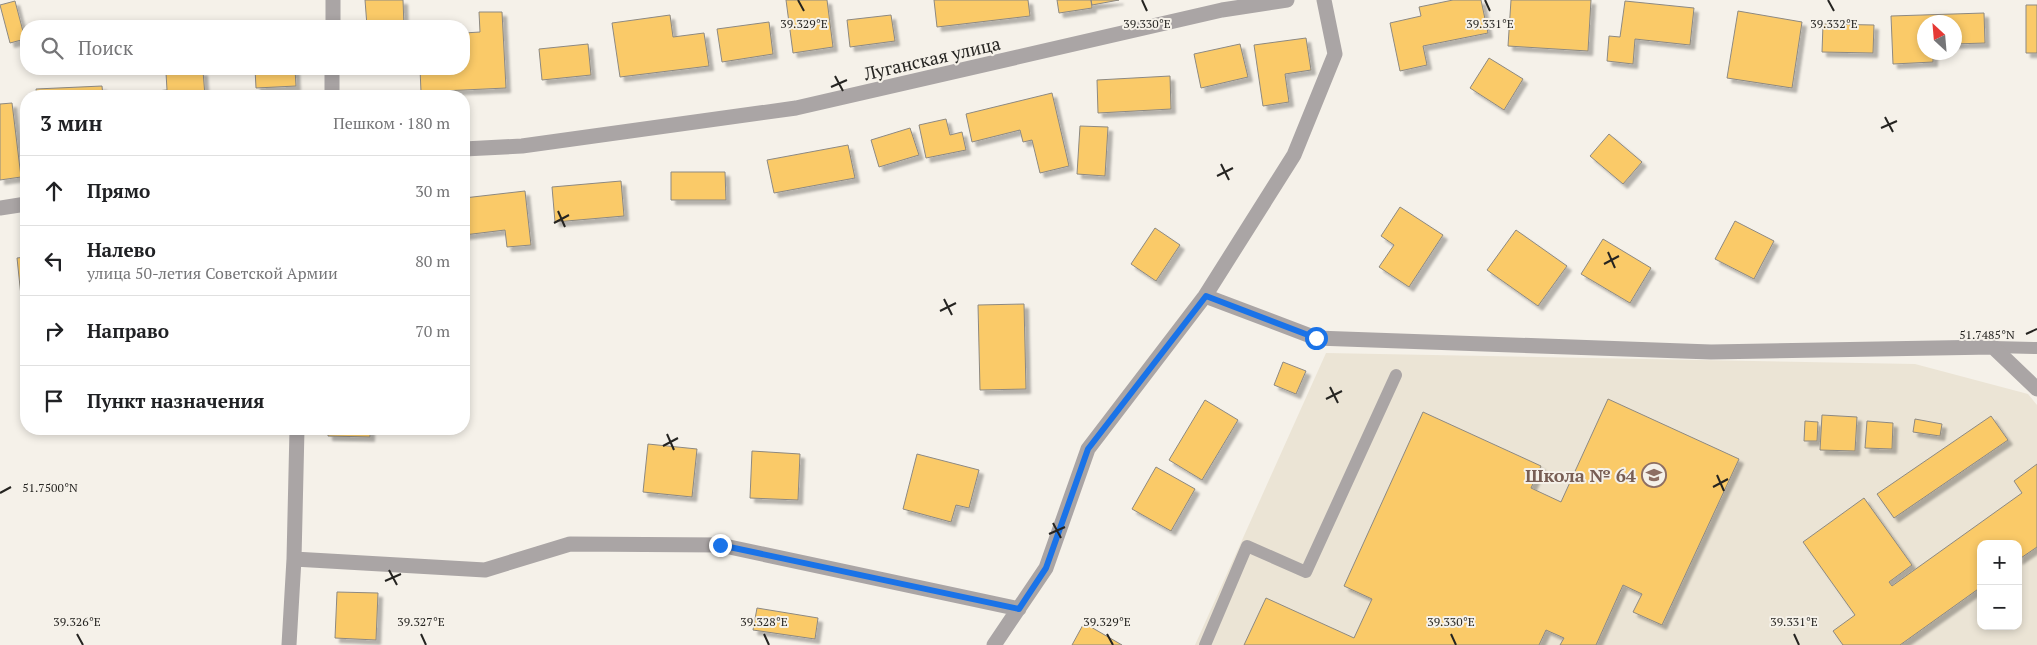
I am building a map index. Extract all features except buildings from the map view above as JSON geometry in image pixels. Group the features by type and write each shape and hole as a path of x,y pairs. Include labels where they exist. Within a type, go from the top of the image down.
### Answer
{"street":[{"path":"333,0 333,20"},
{"name":"Луганская улица","path":"470,150 522,146 796,108 1222,10 1287,0"},
{"path":"994,645 1046,568 1088,449 1206,296 1294,155 1335,54 1324,0"},
{"path":"332,75 332,90"},
{"path":"0,208 20,205"},
{"path":"1206,296 1316,338 1711,352 1993,347 2037,389"},
{"path":"289,645 294,560 297,435"},
{"path":"294,560 485,570 570,544 720,545 1019,609"}],"lane":[{"path":"1993,347 2037,348"},
{"path":"1205,645 1247,546 1306,572 1396,375"}],"shaded area":[{"name":"Школа № 64","path":"1326,353 1915,364 2028,394 2037,405 2037,645 1195,645"}],"place":[{"name":"Школа № 64","path":"1654,475"}],"route":[{"path":"720,545 1019,609 1046,568 1088,449 1206,296 1316,338"}]}
